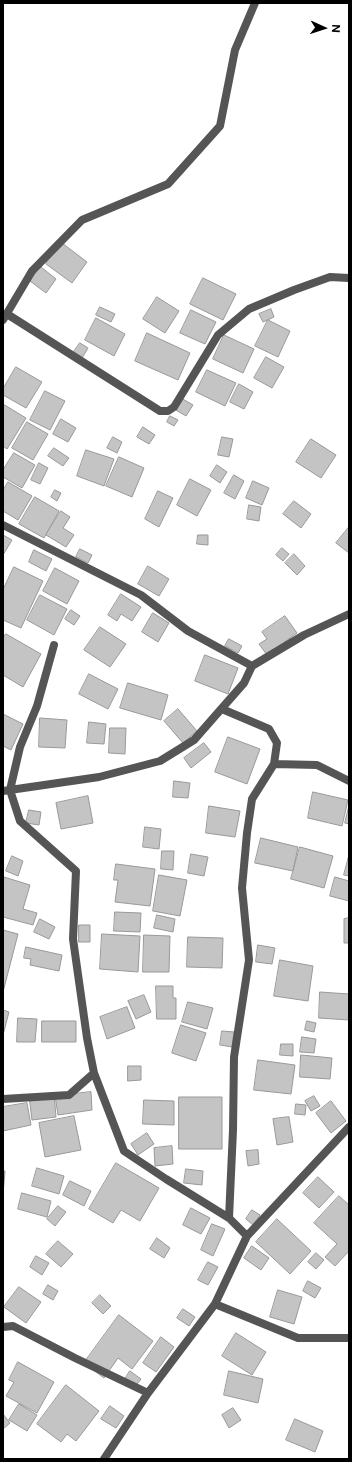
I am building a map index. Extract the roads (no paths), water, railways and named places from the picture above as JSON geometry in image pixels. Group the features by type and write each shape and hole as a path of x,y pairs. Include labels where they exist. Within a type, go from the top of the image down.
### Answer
{"street":[{"path":"255,3 235,50 220,126 168,184 82,220 32,271 5,317 160,411 168,411 174,407 218,335 249,309 330,277 349,278"},
{"path":"3,525 141,595 188,631 252,666"},
{"path":"6,790 99,777 160,761 194,740 244,683 252,666 304,634 349,614"},
{"path":"54,645 37,706 20,747 6,790 20,821 76,871 73,939 94,1073 124,1151 229,1218 247,1236"},
{"path":"222,709 269,729 277,743 274,764 252,798 247,833 242,888 249,960 234,1057 233,1130 229,1218"},
{"path":"274,764 318,765 349,781"},
{"path":"3,1099 69,1095 94,1073"},
{"path":"104,1459 148,1393 215,1304 247,1236 349,1127"},
{"path":"215,1304 298,1338 349,1338"},
{"path":"3,1327 13,1326 148,1393"}]}
